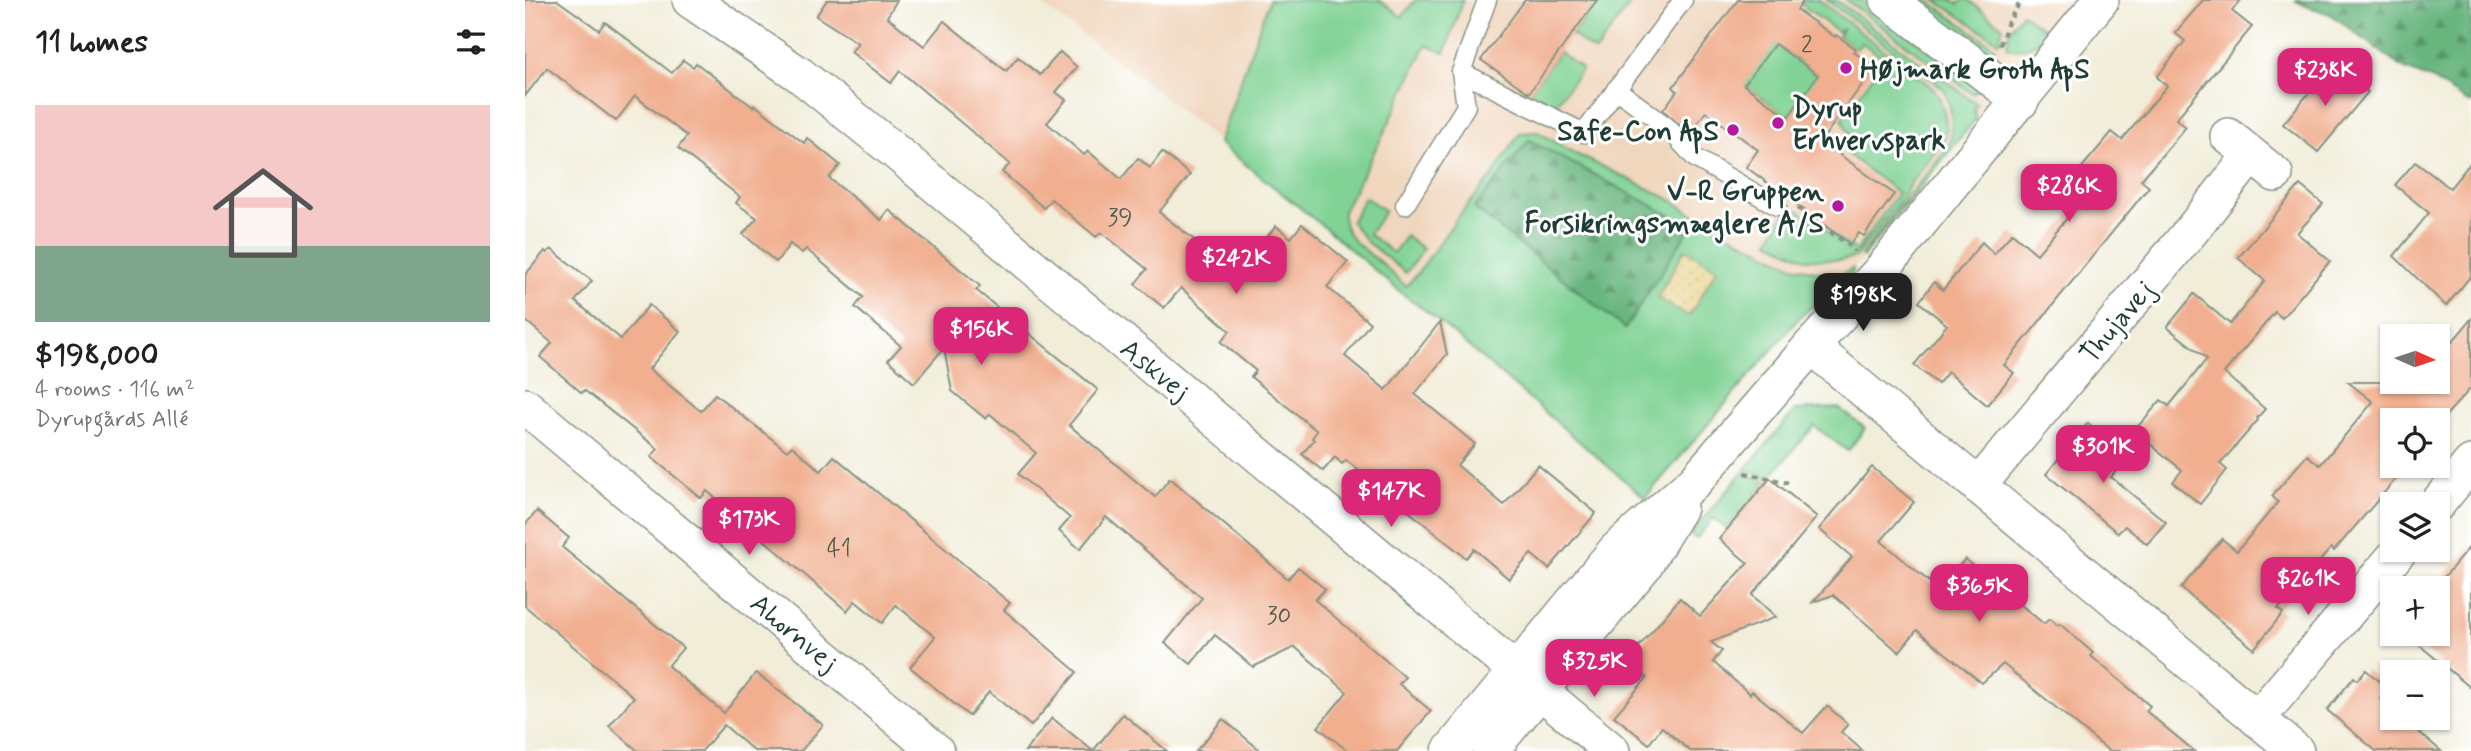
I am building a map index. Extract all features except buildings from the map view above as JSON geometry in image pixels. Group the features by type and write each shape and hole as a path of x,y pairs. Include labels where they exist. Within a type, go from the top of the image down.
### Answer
{"street":[{"name":"Askvej","path":"690,0 800,75 897,153 1612,751"},
{"path":"1888,0 2021,101"},
{"path":"1490,751 1528,681 1616,550 1695,481 1811,346 1879,273 2101,0"},
{"name":"Thujavej","path":"1978,485 2192,231 2251,155"},
{"path":"1811,346 2296,751"},
{"name":"Ahornvej","path":"525,406 936,751"},
{"path":"2447,492 2471,463"},
{"path":"2257,719 2390,562"},
{"path":"1450,751 1528,681"}],"lane":[{"path":"1405,205 1466,106 1461,72 1487,0"},
{"path":"1461,72 1584,133 1683,0"},
{"path":"1616,89 1667,127 1695,158 1777,206"}],"path":[{"path":"2000,46 2008,22 2022,0"},
{"path":"1777,206 1791,203 1854,249 1853,253"},
{"path":"1719,453 1745,473 1788,483"}],"shaded area":[{"path":"1036,0 2073,0 1863,257 1853,268 1830,281 1404,295 1144,81"}],"green space":[{"path":"1269,0 1379,0 1402,17 1415,0 1463,0 1445,53 1426,45 1343,211 1346,228 1355,241 1406,286 1491,178 1520,133 1538,132 1578,155 1668,198 1712,226 1793,266 1821,272 1826,283 1853,268 1853,272 1798,319 1645,498 1433,316 1219,143"},
{"path":"1597,0 1633,0 1595,52 1572,35"},
{"path":"1803,0 1819,0 1934,89 1946,120 1945,138 1901,200 1855,257 1842,260 1806,259 1769,241 1791,205 1856,251 1898,193 1847,154 1851,140 1842,118 1885,59 1862,43 1856,49 1838,36 1843,28 1838,32 1801,4"},
{"path":"1827,0 1836,0 1977,104 1974,108 1976,119 1863,257 1861,255 1947,148 1952,127 1949,102 1944,89"},
{"path":"1846,0 1861,0 1974,83 1977,89 1973,94"},
{"path":"1910,0 1927,0 1995,47 1992,51 1970,41"},
{"path":"1935,0 1952,0 1959,4 1962,0 1968,0 2003,27 1999,42"},
{"path":"2295,0 2471,0 2471,104 2431,79 2403,68 2330,14"},
{"path":"2022,13 2048,32 2029,46 2018,49 2007,47 2009,31"},
{"path":"1765,36 1819,76 1788,117 1734,78"},
{"path":"1559,52 1582,69 1552,109 1529,93"},
{"path":"1529,140 1691,226 1625,329 1474,208"},
{"path":"1365,197 1385,211 1369,234 1393,253 1406,236 1423,249 1406,273 1368,243 1351,222"},
{"path":"1839,408 1865,428 1848,451 1814,426 1769,478 1745,470 1795,410"},
{"path":"1742,473 1767,481 1727,529 1713,518 1696,539 1690,534"}],"sand":[{"path":"1685,249 1717,269 1689,316 1657,298"}],"place":[{"name":"Højmark Groth ApS","path":"1846,68"},
{"name":"Dyrup Erhvervspark","path":"1778,123"},
{"name":"Safe-Con ApS","path":"1733,130"},
{"name":"V-R Gruppen Forsikringsmæglere A/S","path":"1838,206"}]}
